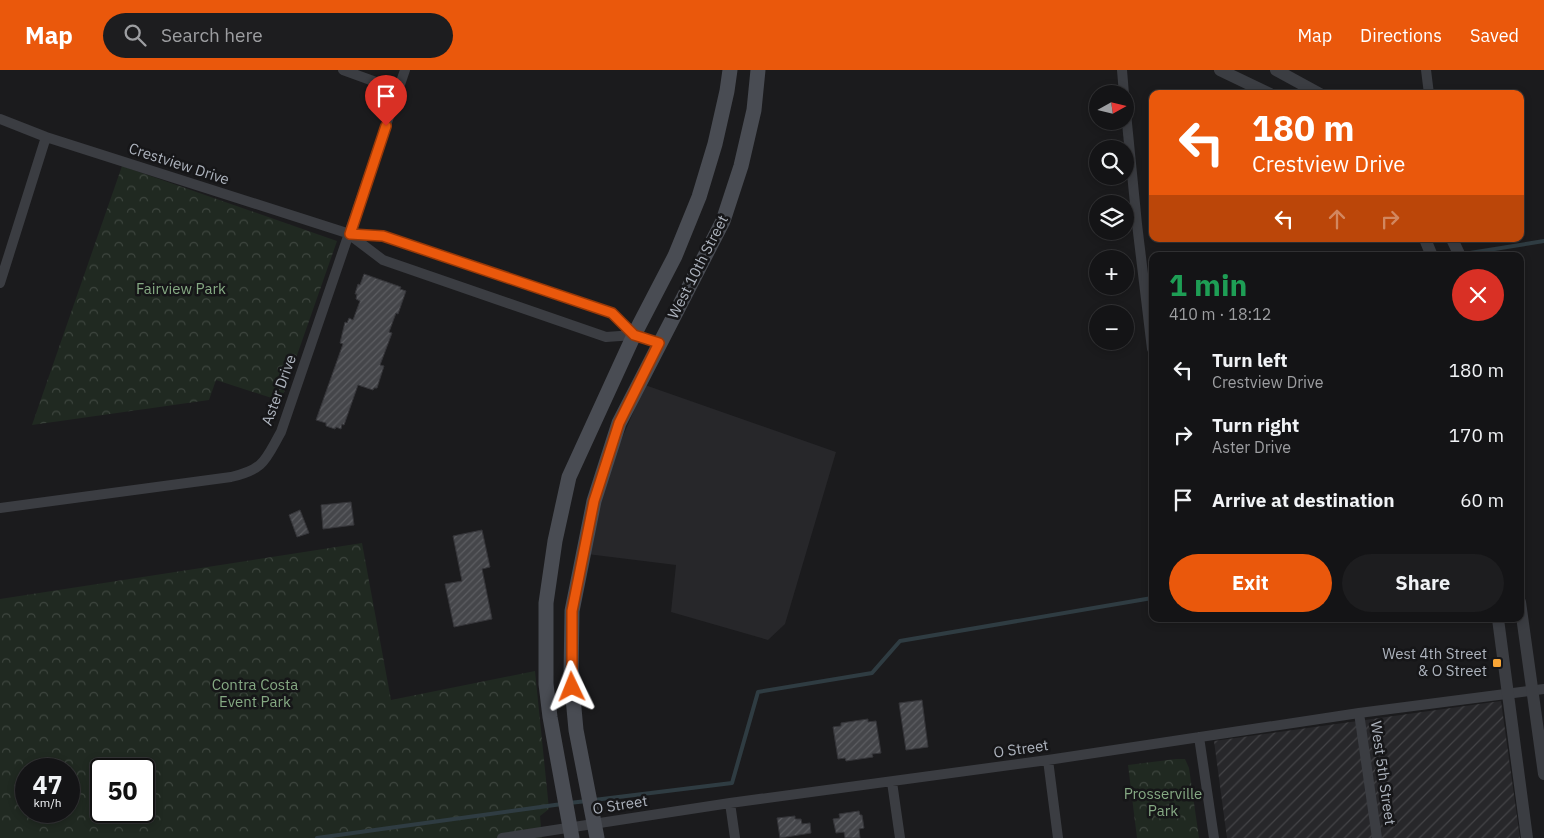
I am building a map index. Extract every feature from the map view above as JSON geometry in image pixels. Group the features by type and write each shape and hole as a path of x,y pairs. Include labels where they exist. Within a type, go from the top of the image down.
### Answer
{"main road":[{"name":"West 10th Street","path":"571,833 550,718 546,684 546,603 555,541 569,477 634,335 675,256 699,196 715,144 730,70"},
{"name":"West 10th Street","path":"596,831 576,730 572,676 572,611 594,501 619,423 723,221 743,157 754,110 758,70"}],"street":[{"path":"343,70 398,90"},
{"name":"Aster Drive","path":"0,508 231,477 250,472 265,461 281,432 405,70"},
{"path":"1122,70 1123,85"},
{"path":"1220,70 1262,90"},
{"path":"1276,70 1313,90"},
{"path":"1426,70 1428,90"},
{"name":"Crestview Drive","path":"0,119 46,137 350,234 383,236 612,313 634,335"},
{"path":"1128,130 1149,324"},
{"path":"0,283 46,137"},
{"name":"Crestview Drive","path":"350,234 383,260 606,337 634,335 659,343"},
{"path":"1498,622 1527,838"},
{"path":"1524,622 1538,690 1544,774"},
{"name":"O Street","path":"502,838 596,831 730,803 1048,760 1359,713 1538,690"},
{"name":"West 5th Street","path":"1359,713 1377,838"},
{"path":"1199,737 1214,838"},
{"path":"1048,760 1058,838"},
{"path":"892,782 900,838"},
{"path":"730,803 735,838"}],"shaded area":[{"path":"645,385 836,452 785,624 768,640 671,612 676,565 587,554 610,466"},
{"path":"1501,701 1520,838 1227,838 1214,741"}],"green space":[{"name":"Fairview Park","path":"122,166 337,241 281,401 216,380 209,400 32,425"},
{"name":"Contra Costa Event Park","path":"362,543 391,700 535,671 549,809 540,816 542,838 0,838 0,599"},
{"name":"Prosserville Park","path":"1185,759 1189,768 1199,838 1137,838 1128,765"}],"building":[{"path":"364,274 401,287 400,289 406,291 389,332 392,333 380,365 384,366 377,388 373,390 358,385 344,425 342,424 341,429 336,427 335,429 326,426 326,423 316,420 343,344 340,343 345,322 347,323 349,318 353,320 360,301 356,299 357,294 355,294"},
{"path":"351,502 354,525 323,529 321,505"},
{"path":"300,510 309,533 297,537 289,515"},
{"path":"482,530 490,567 482,569 492,619 454,627 445,584 462,581 453,536"},
{"path":"922,700 928,747 906,750 899,703"},
{"path":"868,719 868,722 876,721 881,753 872,754 873,757 846,761 845,758 838,759 833,727 841,726 841,723"},
{"path":"859,811 860,815 862,815 864,828 859,829 860,838 845,838 844,832 836,833 833,819 840,818 839,814"},
{"path":"795,816 795,819 801,819 802,824 810,823 811,833 780,838 777,818"}],"waterway":[{"path":"1476,252 1544,241"},
{"path":"594,800 732,783 758,692 872,673 900,641 1149,599"},
{"path":"569,803 587,801"},
{"path":"317,838 562,804"}],"place":[{"name":"West 4th Street & O Street","path":"1497,663"}],"route":[{"path":"386,126 350,234 383,236 612,313 634,335 659,343 619,423 594,501 572,611 572,687"}]}
